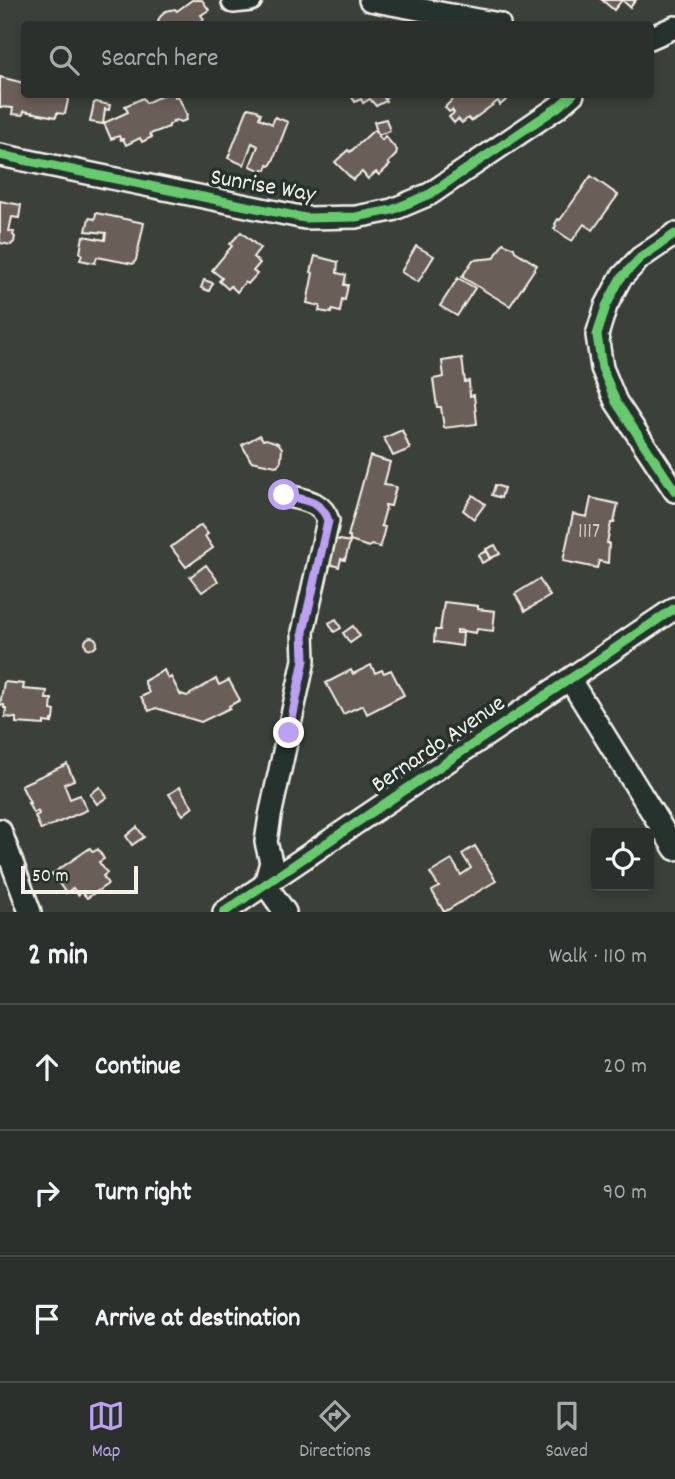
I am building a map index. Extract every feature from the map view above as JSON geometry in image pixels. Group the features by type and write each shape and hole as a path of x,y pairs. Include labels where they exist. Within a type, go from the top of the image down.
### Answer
{"street":[{"path":"370,0 483,21"},
{"path":"654,36 675,26"},
{"name":"Sunrise Way","path":"0,155 305,218 356,217 392,209 430,194 568,98"},
{"path":"675,234 640,258 620,279 606,306 597,335 602,368 616,401 675,491"},
{"path":"284,495 318,504 328,521 303,632 304,660 270,816 267,842 271,862 265,884 285,912"},
{"name":"Bernardo Avenue","path":"224,912 675,608"},
{"path":"570,680 675,849"},
{"path":"0,830 30,912"}],"building":[{"path":"192,0 202,0 209,10 201,15 204,19 202,21 158,21 166,11 177,11"},
{"path":"602,0 622,0 614,10"},
{"path":"622,0 636,0 630,7"},
{"path":"0,77 21,82 21,98 69,98 65,114 57,113 56,117 24,111 23,115 12,114 13,108 0,107"},
{"path":"143,98 146,103 157,98 179,98 187,115 186,120 173,121 169,127 150,134 152,137 142,142 140,138 126,145 119,136 111,139 104,123 128,112 125,106"},
{"path":"352,98 384,98 386,101 376,106 370,99 363,103 361,99 355,102"},
{"path":"454,98 509,98 500,105 498,101 471,121 468,118 462,123 458,119 454,123 449,117 454,113 445,107"},
{"path":"96,102 110,105 109,110 105,109 103,124 90,122"},
{"path":"248,108 257,110 261,113 259,118 272,124 275,117 288,122 273,161 266,170 250,166 258,146 252,143 244,165 228,158"},
{"path":"386,119 390,131 378,135 374,122"},
{"path":"374,130 382,140 385,136 397,150 396,155 379,175 376,172 368,179 362,172 353,180 335,162"},
{"path":"591,176 618,195 593,230 584,224 572,241 554,229 555,224"},
{"path":"0,201 21,205 19,218 12,217 9,231 14,232 15,237 11,245 0,243"},
{"path":"96,213 144,223 133,264 97,257 95,263 80,260 83,236 105,240 106,233 86,231 89,218 95,219"},
{"path":"241,232 260,248 253,257 260,263 253,271 257,274 237,292 231,286 228,289 219,281 222,278 212,270"},
{"path":"503,243 537,265 510,306 462,277 473,260 494,258"},
{"path":"416,246 434,256 418,282 401,272"},
{"path":"315,256 338,262 337,273 346,275 344,285 348,285 340,312 319,311 320,306 307,303"},
{"path":"458,278 475,288 457,316 440,306"},
{"path":"204,280 213,283 209,291 201,288"},
{"path":"462,358 465,382 469,381 470,396 474,395 477,424 444,428 441,407 437,407 433,379 444,377 442,361"},
{"path":"402,430 410,449 393,456 384,438"},
{"path":"260,435 263,440 278,443 282,448 278,465 251,461 242,445"},
{"path":"370,456 390,462 384,485 396,487 391,506 385,505 381,526 385,527 380,547 369,547 350,541 348,536"},
{"path":"495,485 504,488 501,498 492,495"},
{"path":"473,495 485,504 474,519 463,510"},
{"path":"591,498 618,504 607,543 608,563 599,561 597,568 563,561 573,514 587,517"},
{"path":"201,525 213,548 186,567 171,547"},
{"path":"335,539 350,542 345,560 341,559 339,567 329,564"},
{"path":"495,545 500,554 491,558 486,549"},
{"path":"486,551 490,559 482,563 478,555"},
{"path":"206,565 218,581 202,592 190,577"},
{"path":"539,579 550,596 525,611 515,594"},
{"path":"444,602 495,611 493,631 477,629 476,633 457,630 457,633 463,633 462,646 434,642 435,630 440,630"},
{"path":"336,619 341,628 334,632 329,623"},
{"path":"353,626 360,636 350,643 343,633"},
{"path":"91,637 97,643 91,649 85,643"},
{"path":"371,665 375,673 391,670 404,695 367,714 363,705 343,714 326,683 351,670 353,674"},
{"path":"164,670 181,696 187,696 216,679 219,685 229,680 240,700 201,722 156,708 149,711 141,697 149,693 144,681"},
{"path":"4,682 24,684 23,689 47,691 46,699 52,699 51,710 55,711 52,723 16,723 16,718 5,717 6,708 0,705"},
{"path":"67,764 74,780 64,784 70,799 80,795 87,810 41,830 35,816 39,814 38,811 33,813 21,785"},
{"path":"100,787 107,797 97,804 90,794"},
{"path":"180,787 193,807 183,815 169,794"},
{"path":"137,827 144,837 132,845 126,836"},
{"path":"475,846 496,881 444,912 432,891 439,887 430,873 452,860 461,875 471,868 462,854"},
{"path":"90,848 93,852 98,849 104,859 99,862 107,873 103,876 108,884 87,898 82,892 78,895 73,888 66,893 52,874"}],"cycle path":[{"path":"0,155 305,218 356,217 392,210 430,194 568,98"},
{"path":"675,234 640,258 620,279 606,306 597,335 602,368 616,402 675,491"},
{"path":"224,912 675,608"}],"route":[{"path":"284,495 318,504 328,521 303,632 304,660 289,733"}]}
